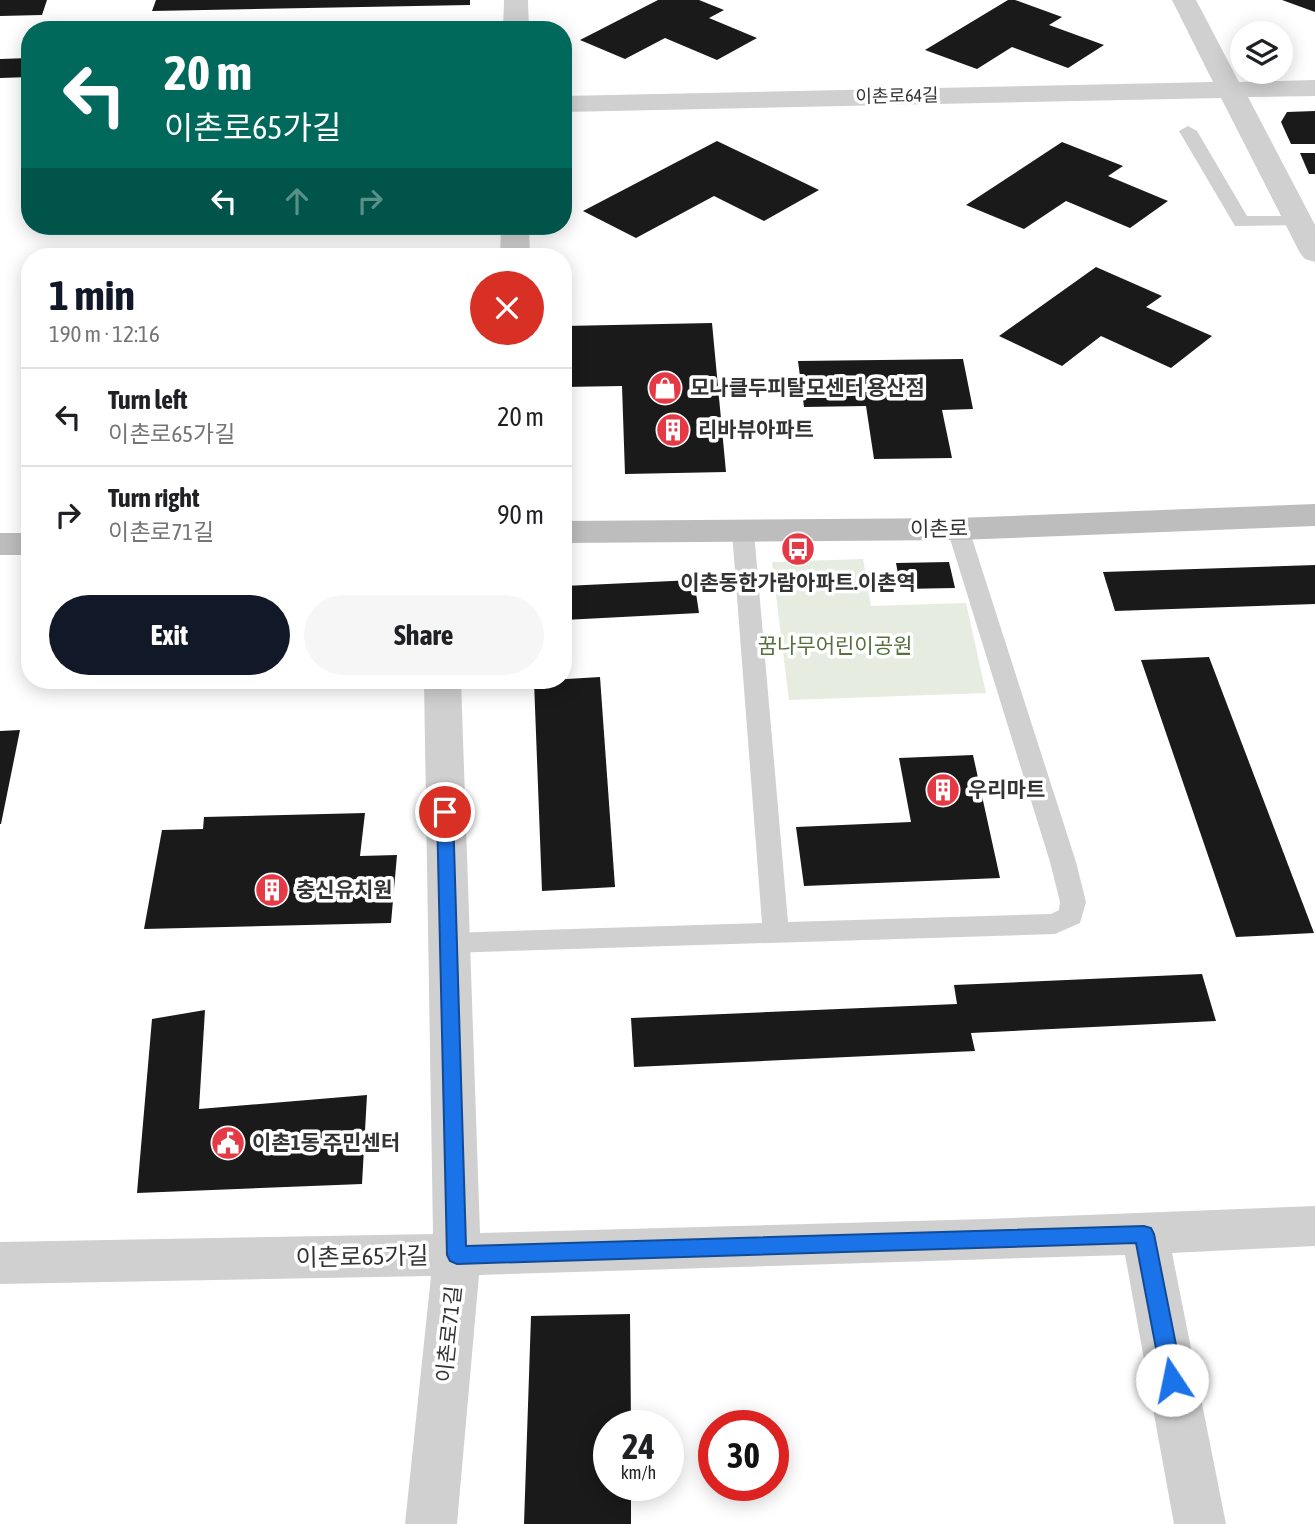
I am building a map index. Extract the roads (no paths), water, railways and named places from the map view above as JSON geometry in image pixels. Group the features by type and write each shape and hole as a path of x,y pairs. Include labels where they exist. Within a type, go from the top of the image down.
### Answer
{"street":[{"path":"516,0 516,21"},
{"path":"1184,0 1315,253"},
{"name":"이촌로64길","path":"572,104 1315,88"},
{"name":"이촌로","path":"572,532 743,533 958,529 1315,515"},
{"path":"0,544 21,544"},
{"name":"이촌로71길","path":"431,1524 457,1255 442,689"},
{"name":"이촌로65가길","path":"0,1264 457,1255 1144,1234 1315,1226"},
{"path":"1144,1234 1200,1524"}],"lane":[{"path":"1188,131 1241,222 1298,220"},
{"path":"448,943 1055,924 1071,916 1073,902 1063,862 958,529"},
{"path":"743,533 776,934"}],"place":[{"name":"모나클두피탈모센터 용산점","path":"665,388"},
{"name":"리바뷰아파트","path":"673,430"},
{"name":"이촌동한가람아파트.이촌역","path":"798,549"},
{"name":"우리마트","path":"943,790"},
{"name":"충신유치원","path":"272,890"},
{"name":"이촌1동 주민센터","path":"228,1143"}],"park label":[{"name":"꿈나무어린이공원","path":"835,646"}]}
